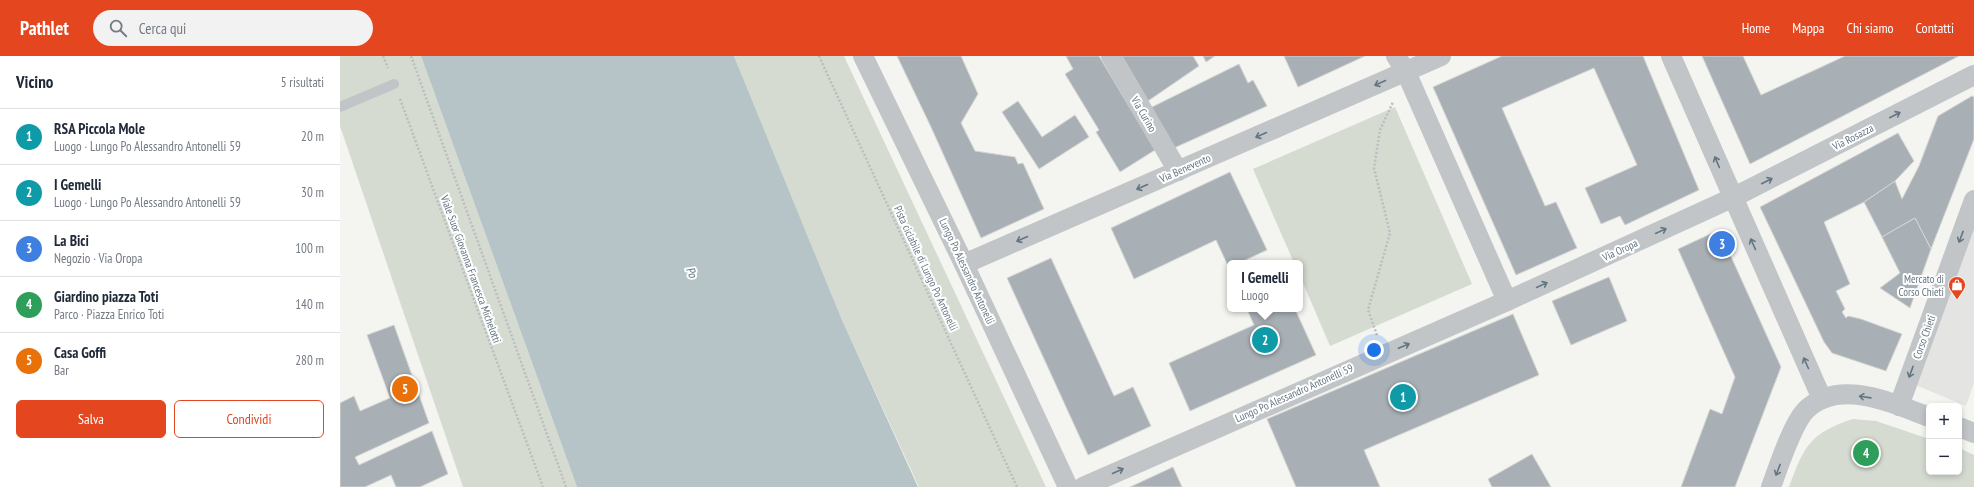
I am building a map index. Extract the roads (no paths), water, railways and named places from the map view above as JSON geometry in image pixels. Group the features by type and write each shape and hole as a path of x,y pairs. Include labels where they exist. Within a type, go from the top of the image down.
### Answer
{"street":[{"name":"Lungo Po Alessandro Antonelli","path":"863,56 964,264 1068,487"},
{"name":"Via Curino","path":"1111,56 1178,171"},
{"name":"Via Benevento","path":"964,264 1178,171 1401,64 1441,56"},
{"path":"1671,56 1732,198 1822,399"},
{"path":"1401,64 1507,301"},
{"name":"Via Rosazza","path":"1732,198 1974,75"},
{"name":"Via Oropa","path":"1507,301 1732,198"},
{"name":"Corso Chieti","path":"1899,406 1974,200"},
{"name":"Lungo Po Alessandro Antonelli 59","path":"1083,487 1507,301"},
{"path":"1771,487 1788,442 1804,412 1822,399 1840,394 1875,398 1926,416"}],"lane":[{"path":"340,107 394,84"}],"water":[{"name":"Po","path":"421,56 734,56 842,320 918,487 577,487"}],"place":[{"name":"La Bici","path":"1722,244"},
{"name":"Mercato di Corso Chieti","path":"1957,300"},
{"name":"I Gemelli","path":"1265,340"},
{"name":"Casa Goffi","path":"405,389"},
{"name":"RSA Piccola Mole","path":"1403,397"},
{"name":"Giardino piazza Toti","path":"1866,453"}]}
